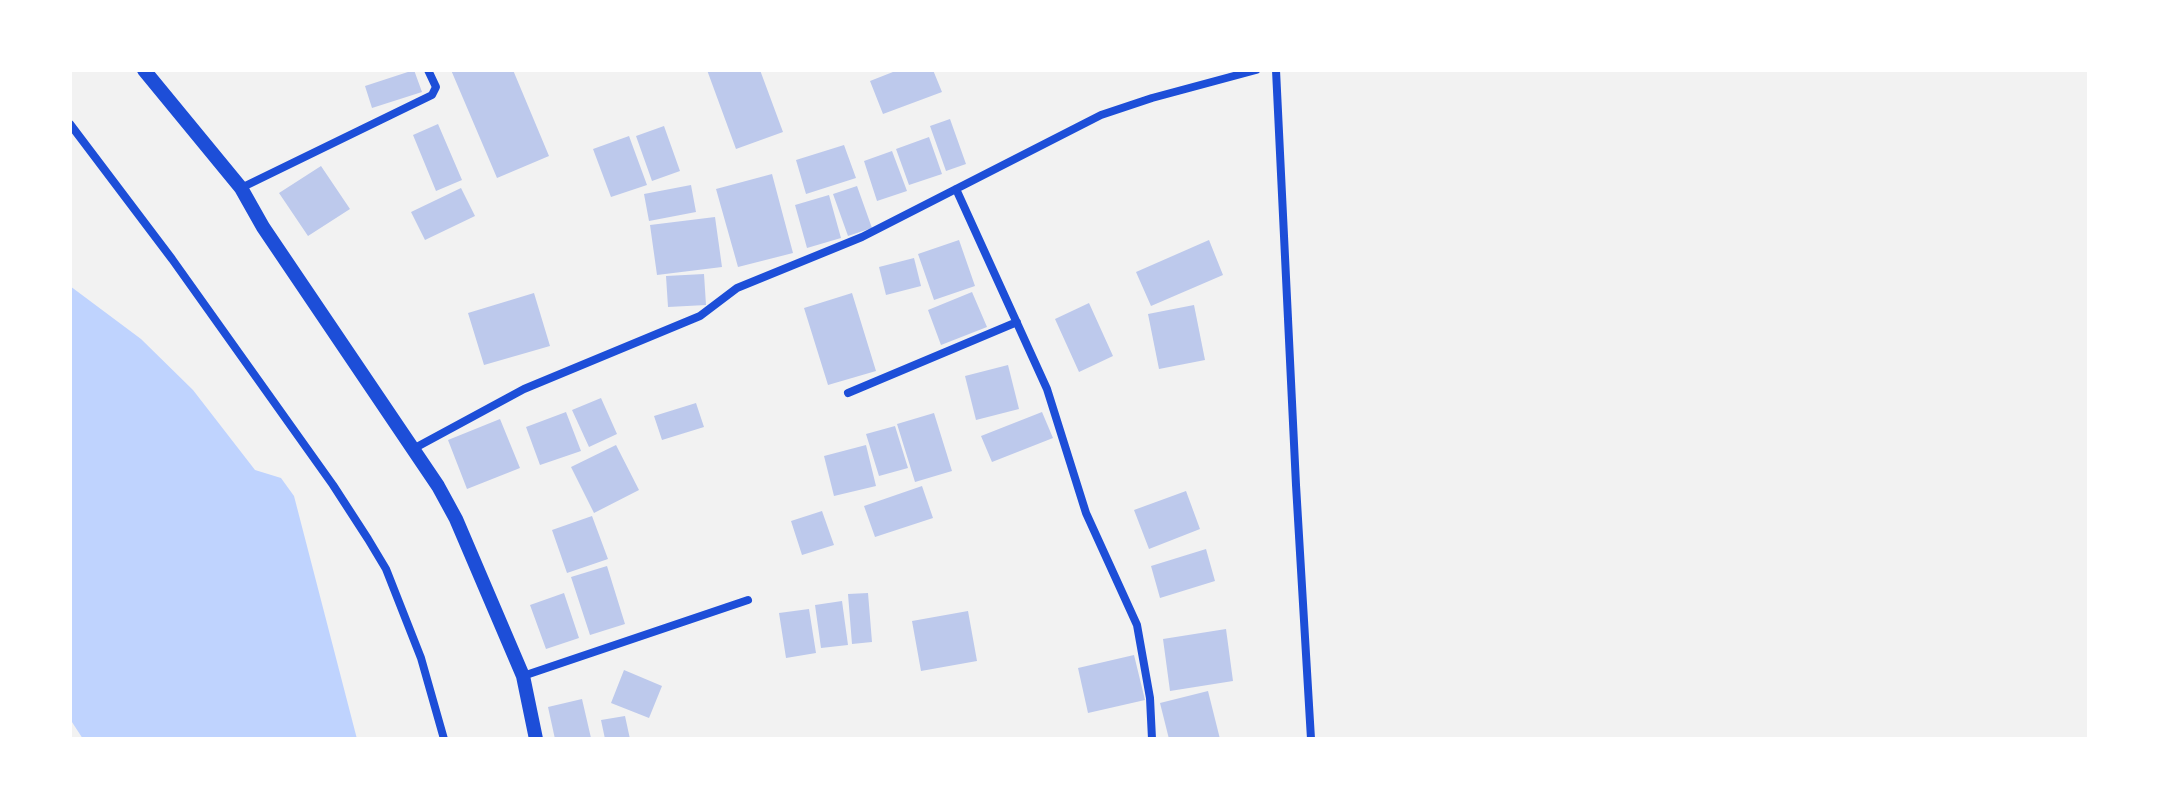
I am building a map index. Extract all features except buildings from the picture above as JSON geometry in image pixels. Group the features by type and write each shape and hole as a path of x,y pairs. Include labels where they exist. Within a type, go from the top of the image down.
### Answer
{"street":[{"path":"144,70 241,188 263,227 413,449 456,519 523,676 536,739"},
{"path":"241,188 432,95 436,87 428,70"},
{"path":"413,449 524,389 700,316 737,288 862,237 1101,115 1167,93 1256,70"},
{"path":"1276,70 1311,739"},
{"path":"70,124 217,322 368,539 386,569 421,658 444,739"},
{"path":"956,189 1047,389 1086,513 1137,625 1150,698 1152,739"},
{"path":"848,393 1017,322"},
{"path":"523,676 748,600"}],"water":[{"path":"70,286 141,339 193,390 255,470 281,478 294,496 357,739 83,739 70,719"}]}
